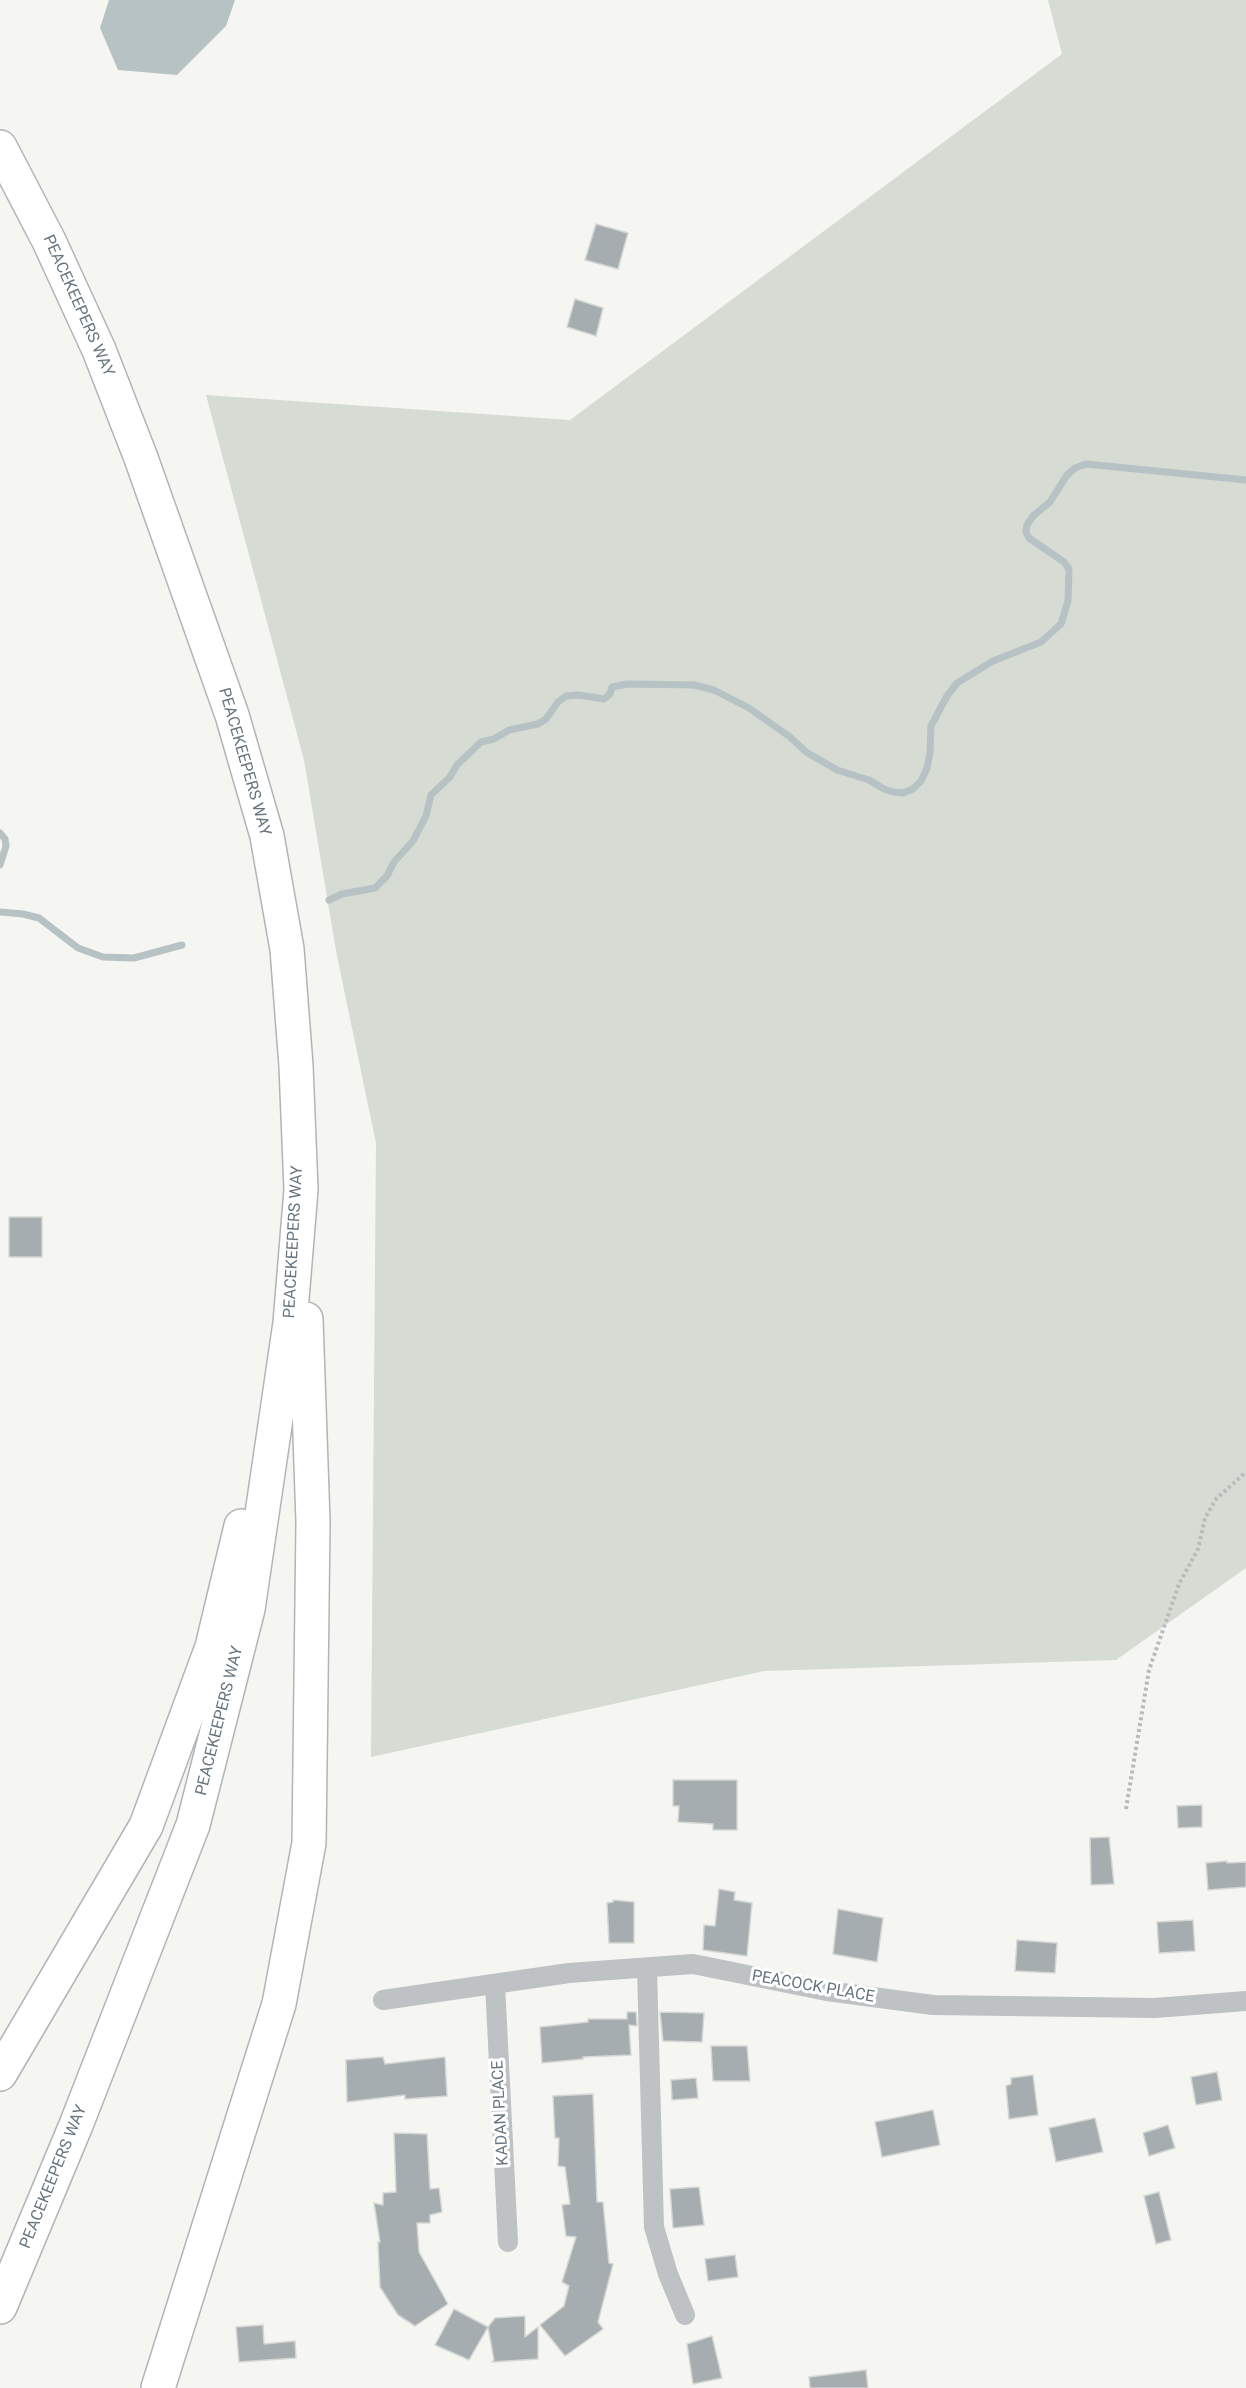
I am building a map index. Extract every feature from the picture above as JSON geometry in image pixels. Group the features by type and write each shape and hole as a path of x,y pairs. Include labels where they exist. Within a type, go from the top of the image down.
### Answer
{"highway":[{"name":"PEACEKEEPERS WAY","path":"0,147 49,241 103,361 141,458 232,715 267,836 286,949 296,1066 301,1190 290,1323 248,1609 193,1826 76,2125 0,2307"},
{"path":"158,2388 279,2004 309,1843 313,1522 301,1190"},
{"path":"0,2074 146,1826 212,1647 290,1323"}],"street":[{"name":"PEACOCK PLACE","path":"383,2000 570,1973 693,1965 827,1991 933,2005 1155,2008 1246,2001"},
{"path":"646,1969 654,2227 668,2274 685,2315"},
{"name":"KADAN PLACE","path":"495,1984 508,2242"}],"path":[{"path":"1126,1809 1149,1670 1179,1584 1198,1549 1204,1518 1216,1499 1246,1472"}],"shaded area":[{"path":"109,0 235,0 226,26 177,75 118,70 100,28"},
{"path":"1048,0 1246,0 1246,1568 1116,1660 764,1671 371,1757 376,1143 337,956 304,760 206,395 570,420 1062,54"}],"building":[{"path":"596,224 628,233 618,269 585,260"},
{"path":"575,299 603,308 596,336 567,327"},
{"path":"9,1217 42,1217 42,1257 9,1257"},
{"path":"673,1780 737,1780 737,1830 713,1830 713,1824 678,1822 679,1806 673,1806"},
{"path":"1202,1805 1202,1827 1178,1828 1177,1806"},
{"path":"1109,1837 1114,1884 1091,1885 1090,1838"},
{"path":"1227,1861 1227,1863 1246,1862 1246,1887 1208,1890 1206,1863"},
{"path":"719,1889 735,1892 734,1900 752,1903 747,1956 703,1950 704,1925 715,1926"},
{"path":"613,1900 634,1902 634,1943 609,1943 607,1903"},
{"path":"838,1909 883,1918 877,1962 833,1954"},
{"path":"1193,1920 1195,1951 1159,1953 1157,1922"},
{"path":"1017,1940 1057,1943 1055,1973 1015,1971"},
{"path":"627,2012 636,2012 637,2026 629,2025 631,2055 583,2057 583,2059 542,2063 540,2027 588,2022 588,2019 627,2019"},
{"path":"660,2012 704,2013 702,2042 663,2041"},
{"path":"711,2046 747,2046 750,2081 713,2081"},
{"path":"383,2057 385,2064 445,2057 447,2096 405,2099 405,2095 347,2102 346,2060"},
{"path":"1217,2072 1222,2100 1196,2105 1191,2077"},
{"path":"1033,2075 1038,2115 1009,2119 1006,2086 1011,2084 1011,2078"},
{"path":"696,2078 698,2098 672,2100 671,2080"},
{"path":"593,2094 597,2202 603,2202 609,2263 613,2264 598,2322 603,2329 565,2356 540,2325 564,2306 569,2286 562,2282 576,2237 566,2236 562,2205 570,2204 565,2167 558,2166 559,2138 555,2138 553,2096"},
{"path":"933,2110 940,2145 882,2157 875,2122"},
{"path":"1095,2118 1103,2152 1056,2162 1049,2128"},
{"path":"1168,2125 1175,2148 1149,2156 1143,2133"},
{"path":"394,2133 427,2134 430,2189 439,2188 442,2212 430,2215 430,2223 417,2223 419,2252 448,2304 415,2326 398,2315 380,2287 378,2242 380,2242 374,2203 383,2205 383,2193 396,2192"},
{"path":"699,2187 704,2225 673,2228 670,2189"},
{"path":"1159,2192 1171,2240 1156,2244 1144,2196"},
{"path":"735,2255 738,2277 708,2281 705,2259"},
{"path":"454,2309 488,2327 469,2360 435,2345"},
{"path":"525,2316 525,2337 538,2327 538,2359 492,2362 494,2360 488,2327 495,2318"},
{"path":"263,2325 264,2344 295,2341 296,2358 239,2362 236,2327"},
{"path":"712,2336 722,2378 693,2384 687,2344"},
{"path":"866,2370 868,2388 810,2388 809,2377"}],"waterway":[{"path":"329,900 342,894 375,888 387,876 394,862 413,841 426,816 431,795 481,742 494,739 509,730 538,724 546,719 558,702 566,696 579,695 604,699 610,694 612,687 627,684 694,685 714,690 749,708 790,737 806,752 837,770 869,780 893,792 903,793 913,789 921,781 927,768 931,726 947,696 957,683 993,661 1041,642 1061,624 1068,601 1069,569 1064,562 1029,538 1026,532 1027,525 1033,516 1050,502 1067,475 1075,468 1086,464 1246,480"},
{"path":"0,833 5,839 6,846 0,865"},
{"path":"0,912 39,918 78,948 103,957 134,958 182,945"}]}
